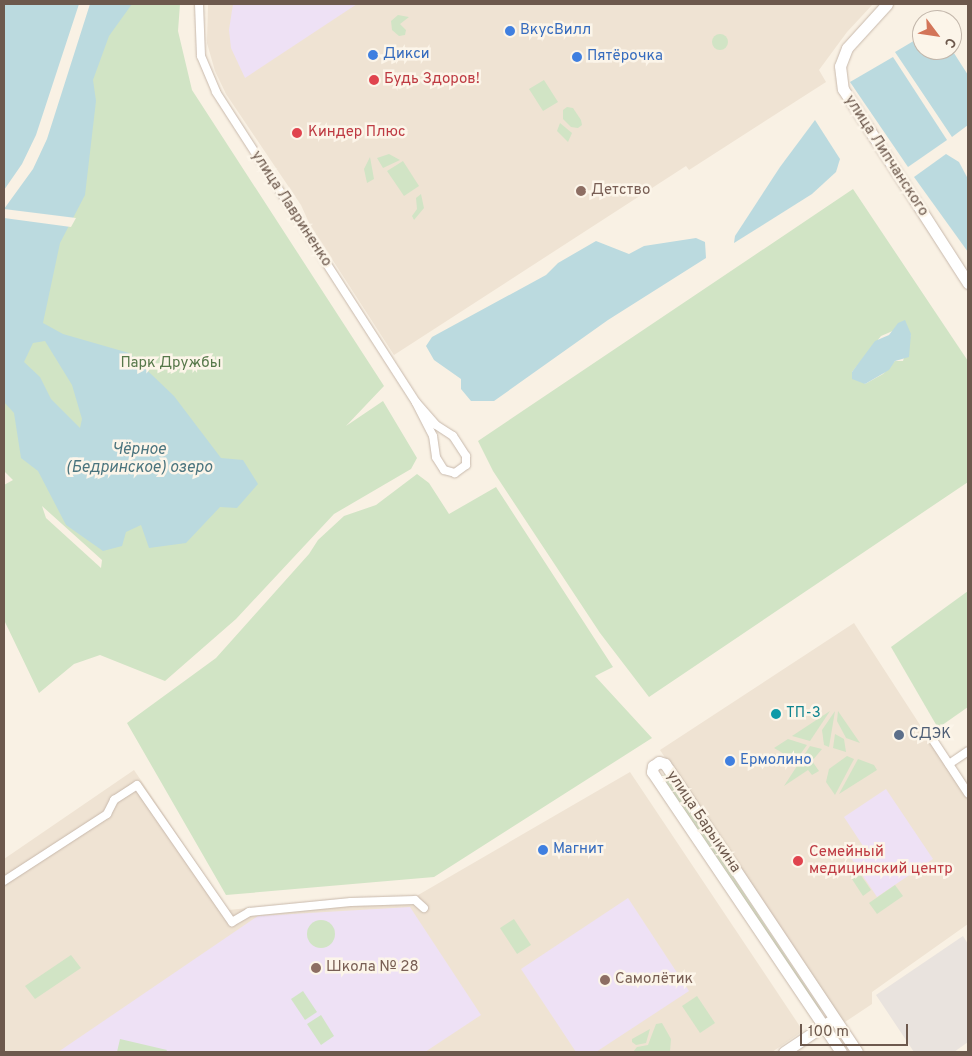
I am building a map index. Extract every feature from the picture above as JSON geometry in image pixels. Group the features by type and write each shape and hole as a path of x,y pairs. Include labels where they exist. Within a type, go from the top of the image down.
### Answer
{"street":[{"name":"улица Лавриненко","path":"198,4 201,56 220,98 416,402"},
{"name":"улица Липчанского","path":"887,4 847,48 840,78 851,105 968,283"},
{"path":"416,402 436,425 453,436 466,456 465,466 455,473 444,470 436,457 433,436 416,402"},
{"path":"933,740 968,793"},
{"path":"948,764 968,751"},
{"name":"улица Барыкина","path":"841,1052 652,772 653,766 659,762 665,764 857,1052"},
{"path":"4,882 107,814 114,800 137,785 232,922 249,912 351,902 415,900 424,908"},
{"path":"784,1052 834,1019"}],"shaded area":[{"path":"208,4 873,4 847,32 819,70 826,82 689,170 686,166 394,355 310,225 301,205 226,94 215,71 207,43"},
{"path":"233,4 357,4 245,78 231,48 229,30"},
{"path":"854,623 968,799 968,924 872,992 872,1004 842,1024 660,750"},
{"path":"134,770 228,910 351,898 413,898 630,772 803,1031 772,1052 4,1052 4,859"},
{"path":"886,789 933,859 877,897 851,858 865,849 844,817"},
{"name":"Самолётик","path":"628,898 689,991 596,1052 576,1052 521,969"},
{"name":"Школа № 28","path":"410,907 481,1015 425,1052 58,1052 258,916"},
{"path":"963,936 968,944 968,1042 954,1052 914,1052 876,995"}],"green space":[{"name":"Парк Дружбы","path":"4,4 180,4 178,31 192,90 384,386 346,426 383,401 417,458 411,469 334,514 236,619 165,681 100,655 74,664 39,693 4,620 4,485 13,480 4,471","holes":["42,506 102,560 101,568 46,518"]},
{"path":"398,15 409,17 400,24 406,30 405,35 399,36 392,30 391,21"},
{"path":"717,34 723,34 728,39 726,48 717,50 712,45 712,39"},
{"path":"544,80 558,102 543,111 529,89"},
{"path":"567,107 573,108 581,120 582,125 578,128 571,127 563,119 563,110"},
{"path":"560,123 572,133 568,142 557,131"},
{"path":"389,154 400,160 383,168 377,158"},
{"path":"370,157 374,179 367,183 364,169"},
{"path":"403,161 419,186 404,196 387,171"},
{"path":"853,189 968,361 968,482 649,697 600,633 493,471 478,441","holes":["895,330 911,334 903,361 895,361 883,374 865,384 852,372 881,336"]},
{"path":"421,194 424,208 414,220 412,216 417,209 416,198"},
{"path":"417,474 429,483 449,514 496,487 613,667 595,676 652,738 434,877 226,895 127,723 216,658 309,554 318,540 344,516 376,505"},
{"path":"968,591 968,707 938,728 891,647"},
{"path":"830,711 810,741 792,736"},
{"path":"835,711 829,747 824,745 822,730"},
{"path":"838,711 860,743 846,738 837,721"},
{"path":"835,734 844,739 846,752 833,748"},
{"path":"788,739 807,745 791,767 786,755 774,748"},
{"path":"810,746 822,749 812,761 819,771 812,775 808,770 784,786"},
{"path":"847,756 854,759 835,795 826,782 829,769"},
{"path":"858,759 874,765 877,770 839,794"},
{"path":"665,774 821,1010 818,1012 661,777"},
{"path":"854,865 871,890 863,896 846,870"},
{"path":"895,885 903,896 877,914 869,903"},
{"path":"514,919 531,945 517,954 500,928"},
{"path":"321,920 331,924 335,934 331,944 321,948 311,944 307,934 311,924"},
{"path":"71,955 81,968 35,999 25,986"},
{"path":"303,991 317,1012 305,1020 291,999"},
{"path":"697,996 715,1023 700,1033 682,1006"},
{"path":"321,1015 334,1036 321,1045 307,1024"},
{"path":"662,1023 671,1039 670,1052 633,1052 637,1047 648,1045 656,1024"},
{"path":"650,1029 646,1043 636,1045 632,1042 632,1039"},
{"path":"120,1039 167,1050 166,1052 117,1052"}],"water":[{"name":"Чёрное (Бедринское) озеро","path":"4,4 132,4 109,36 93,80 96,101 85,195 60,243 43,323 63,334 129,353 174,396 221,458 243,460 258,484 237,508 220,507 186,543 149,548 141,525 126,532 122,546 103,551 66,525 38,471 21,458 14,413 4,402","holes":["45,341 72,385 82,419 80,428 51,399 40,377 24,362 33,343"]},
{"path":"912,42 912,60 958,60 968,75 968,125 952,137 895,52"},
{"path":"893,57 947,140 908,167 850,82"},
{"path":"815,120 840,159 836,172 812,194 734,243 735,236 780,167"},
{"path":"946,154 959,162 968,179 968,252 914,177"},
{"path":"696,238 705,242 706,258 608,320 494,401 471,401 461,389 461,379 434,360 426,346 432,337 546,275 558,263 596,241 629,254 644,246"},
{"path":"905,320 911,334 909,357 895,361 889,370 865,384 852,379 852,372 875,341 889,335 898,323"}],"pier":[{"path":"79,4 90,4 47,139 33,169 4,209 4,190 22,164 36,135"},
{"path":"4,209 76,218 71,227 4,218"}],"place":[{"name":"ВкусВилл","path":"510,31"},
{"name":"Дикси","path":"373,55"},
{"name":"Пятёрочка","path":"577,57"},
{"name":"Будь Здоров!","path":"374,80"},
{"name":"Киндер Плюс","path":"297,133"},
{"name":"Детство","path":"581,191"},
{"name":"ТП-3","path":"776,714"},
{"name":"СДЭК","path":"899,735"},
{"name":"Ермолино","path":"730,761"},
{"name":"Магнит","path":"543,850"},
{"name":"Семейный медицинский центр","path":"798,861"},
{"name":"Школа № 28","path":"316,968"},
{"name":"Самолётик","path":"605,980"}]}
